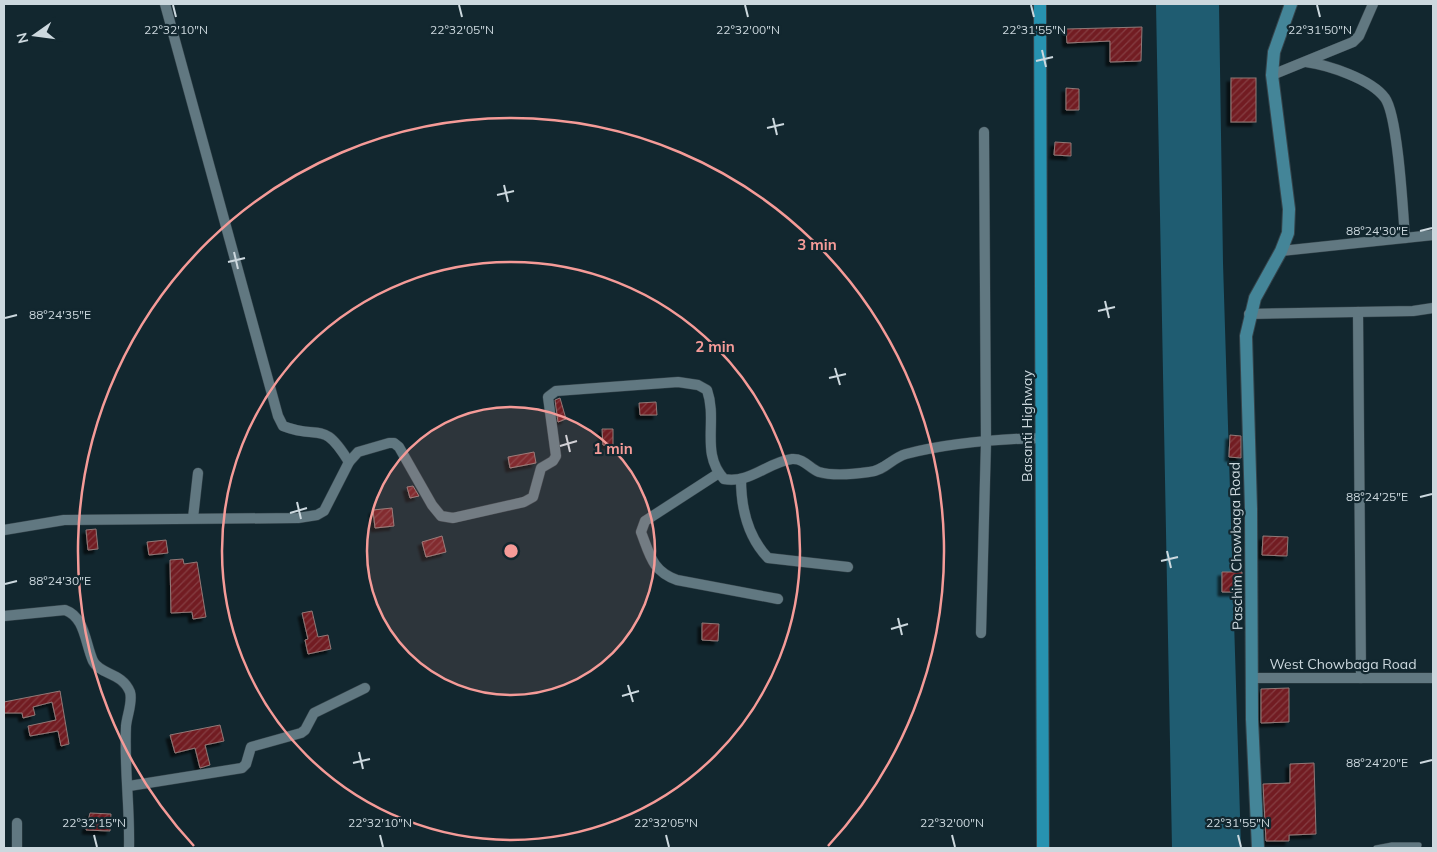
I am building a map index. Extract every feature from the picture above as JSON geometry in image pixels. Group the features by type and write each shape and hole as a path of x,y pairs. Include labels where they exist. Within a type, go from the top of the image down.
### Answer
{"main road":[{"name":"Basanti Highway","path":"1040,4 1043,848"}],"street":[{"path":"165,4 278,416 283,426 292,429 324,432 332,437 349,462"},
{"name":"Paschim Chowbaga Road","path":"1258,848 1252,719 1254,678 1246,336 1249,314 1262,284 1281,251 1288,233 1289,209 1272,75 1274,52 1291,4"},
{"path":"1272,75 1342,48 1359,36 1374,4"},
{"path":"1306,62 1332,67 1376,89 1385,98 1393,122 1405,238"},
{"path":"981,633 984,132"},
{"path":"1281,251 1433,235"},
{"path":"1249,314 1413,311 1433,308"},
{"path":"1358,312 1362,678"},
{"path":"4,530 64,520 298,518 317,515 324,511 349,462 358,452 394,443 399,447 437,512 447,518 530,500 533,497 541,468 556,456 548,397 556,391 678,382 698,385 707,390 711,401 709,440 716,469 724,479 734,481 791,459 803,461 818,472 869,472 882,468 895,458 904,455 1004,440 1042,438"},
{"path":"716,469 645,521 641,532 653,561 658,570 665,576 677,580 778,599"},
{"path":"193,518 198,474"},
{"path":"741,479 741,497 746,517 760,550 768,558 848,567"},
{"path":"4,616 65,610 72,612 79,620 94,662 100,669 114,674 123,680 130,692 126,727 129,786 129,848"},
{"name":"West Chowbaga Road","path":"1254,678 1433,678"},
{"path":"129,786 242,768 246,764 251,747 305,730 314,713 365,688"},
{"path":"17,822 17,848"}],"lane":[{"path":"1376,848 1392,845 1419,845"}],"water":[{"path":"1156,4 1219,4 1223,263 1241,848 1172,848"}],"building":[{"path":"1142,27 1141,61 1110,62 1110,41 1067,43 1066,29"},
{"path":"1231,78 1256,78 1256,122 1231,122"},
{"path":"1066,88 1079,89 1079,110 1066,110"},
{"path":"1055,142 1071,143 1071,156 1054,155"},
{"path":"560,398 566,419 558,422 555,400"},
{"path":"656,402 657,415 640,415 639,403"},
{"path":"602,429 613,429 613,445 603,445"},
{"path":"1230,435 1241,436 1241,458 1229,457"},
{"path":"534,452 536,463 510,468 508,457"},
{"path":"413,486 419,496 410,498 407,487"},
{"path":"392,508 394,526 375,528 373,510"},
{"path":"96,529 98,549 88,550 86,530"},
{"path":"442,536 446,552 426,557 422,542"},
{"path":"1263,536 1288,537 1287,556 1262,555"},
{"path":"166,540 168,553 149,555 147,542"},
{"path":"183,559 184,564 197,562 206,617 193,619 192,612 171,613 170,560"},
{"path":"1222,572 1242,572 1241,592 1222,592"},
{"path":"312,611 318,637 328,635 331,649 308,654 305,640 308,639 302,613"},
{"path":"702,623 719,624 718,641 702,640"},
{"path":"1289,688 1289,722 1261,723 1261,689"},
{"path":"60,691 69,744 61,746 58,731 30,736 28,726 56,720 52,702 33,707 35,715 23,718 22,713 4,713 4,702"},
{"path":"220,725 224,741 205,745 210,765 200,768 195,748 175,753 170,735"},
{"path":"1314,763 1316,834 1289,835 1289,841 1266,841 1263,784 1290,783 1290,764"},
{"path":"90,813 111,814 110,831 86,830"}]}
